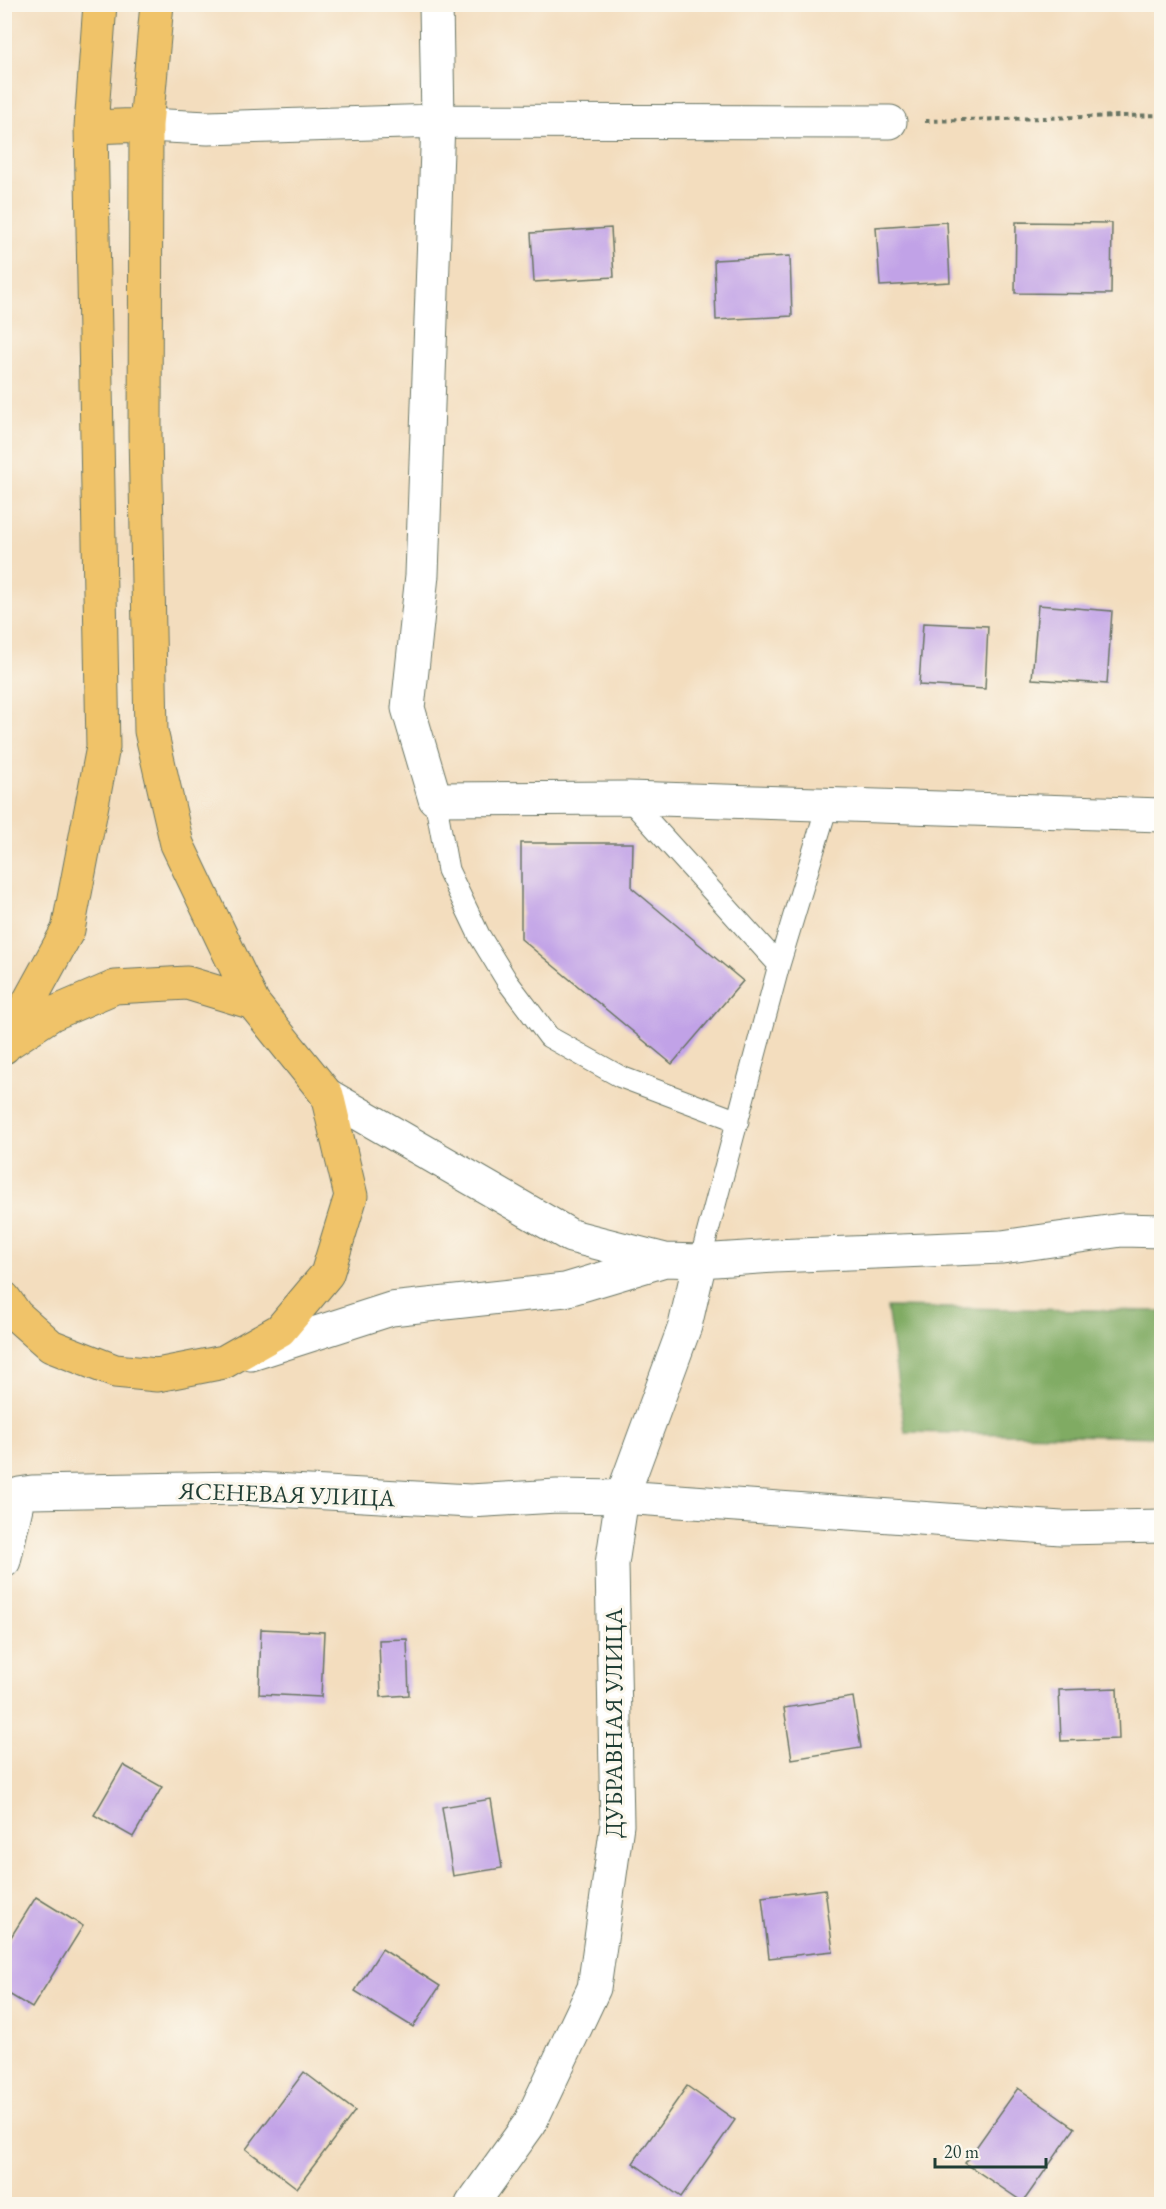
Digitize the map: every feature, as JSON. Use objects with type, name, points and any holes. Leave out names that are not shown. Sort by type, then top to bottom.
[{"type":"main road","points":[[5,1046],[68,930],[103,747],[91,127],[100,4]]},
{"type":"main road","points":[[8,1308],[51,1346],[115,1371],[157,1375],[224,1362],[280,1330],[327,1274],[351,1196],[327,1095],[254,1003],[177,844],[152,731],[144,433],[146,125],[157,4]]},
{"type":"main road","points":[[91,127],[146,125]]},
{"type":"main road","points":[[5,1046],[52,1014],[115,987],[187,983],[254,1003]]},
{"type":"street","points":[[436,4],[438,121],[422,575],[408,708],[435,799],[628,798],[1161,815]]},
{"type":"street","points":[[146,125],[208,128],[438,121],[890,122]]},
{"type":"street","points":[[327,1095],[571,1236],[665,1260],[700,1261],[1002,1247],[1122,1230],[1161,1231]]},
{"type":"street","points":[[224,1362],[391,1309],[565,1290],[665,1260]]},
{"type":"street","name":"ДУБРАВНАЯ УЛИЦА","points":[[472,2205],[530,2123],[594,1988],[617,1825],[612,1564],[622,1497],[685,1326],[700,1261]]},
{"type":"street","name":"ЯСЕНЕВАЯ УЛИЦА","points":[[4,1561],[19,1494],[32,1492],[239,1488],[470,1501],[557,1496],[622,1497]]},
{"type":"street","points":[[622,1497],[1061,1528],[1161,1526]]},
{"type":"lane","points":[[628,798],[779,965]]},
{"type":"lane","points":[[435,799],[448,870],[475,926],[507,981],[549,1037],[621,1077],[738,1121]]},
{"type":"lane","points":[[700,1261],[779,965],[828,803]]},
{"type":"path","points":[[890,122],[1161,115]]},
{"type":"green space","points":[[887,1307],[1161,1311],[1161,1437],[905,1432]]},
{"type":"building","points":[[947,222],[950,282],[880,286],[876,227]]},
{"type":"building","points":[[1016,222],[1112,223],[1111,294],[1015,293]]},
{"type":"building","points":[[611,228],[614,277],[534,282],[531,233]]},
{"type":"building","points":[[790,256],[792,316],[716,320],[714,260]]},
{"type":"building","points":[[1038,605],[1112,611],[1107,684],[1032,679]]},
{"type":"building","points":[[923,623],[988,626],[985,689],[919,685]]},
{"type":"building","points":[[521,843],[633,843],[632,888],[743,981],[672,1064],[521,939]]},
{"type":"building","points":[[261,1629],[324,1632],[321,1697],[259,1694]]},
{"type":"building","points":[[407,1639],[409,1695],[381,1697],[379,1640]]},
{"type":"building","points":[[1117,1688],[1119,1739],[1061,1741],[1059,1690]]},
{"type":"building","points":[[853,1697],[861,1748],[792,1759],[784,1708]]},
{"type":"building","points":[[123,1765],[162,1787],[133,1837],[94,1815]]},
{"type":"building","points":[[491,1799],[502,1868],[453,1876],[442,1807]]},
{"type":"building","points":[[825,1889],[833,1951],[769,1958],[762,1897]]},
{"type":"building","points":[[36,1897],[83,1926],[32,2008],[4,1991],[4,1948]]},
{"type":"building","points":[[382,1949],[440,1986],[413,2027],[355,1991]]},
{"type":"building","points":[[304,2072],[355,2111],[297,2188],[246,2149]]},
{"type":"building","points":[[687,2086],[735,2120],[681,2197],[633,2163]]},
{"type":"building","points":[[1018,2088],[1075,2128],[1023,2202],[965,2163]]}]
